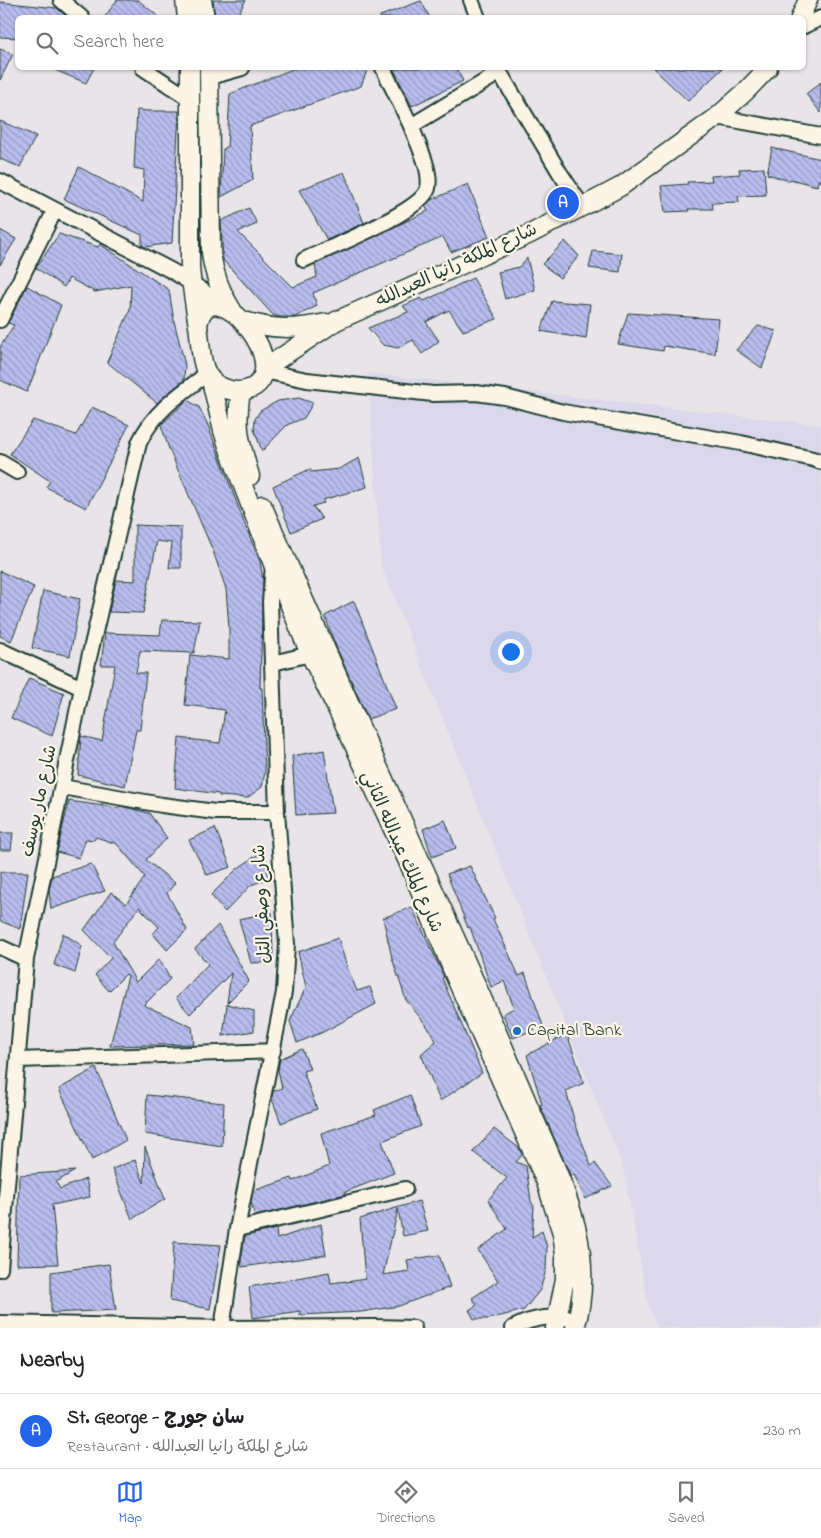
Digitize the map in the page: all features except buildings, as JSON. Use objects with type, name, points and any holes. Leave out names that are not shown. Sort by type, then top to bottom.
[{"type":"main road","points":[[184,0],[186,15]]},
{"type":"main road","points":[[202,0],[204,15]]},
{"type":"main road","points":[[801,15],[808,0]]},
{"type":"main road","points":[[190,70],[191,283],[203,365],[209,377],[220,387],[230,391],[241,391],[257,385],[262,378],[264,369],[262,353],[257,341],[232,312],[223,297],[213,268],[211,253],[210,72]]},
{"type":"main road","name":"شارع الملكة رانيا العبدالله","points":[[264,369],[336,321],[530,234],[620,187],[717,117],[766,70]]},
{"type":"main road","points":[[198,325],[200,316],[206,309],[214,306],[232,312]]},
{"type":"main road","name":"شارع الملكة رانيا العبدالله","points":[[232,312],[256,324],[287,329],[336,321]]},
{"type":"main road","name":"شارع الملك عبدالله الثاني","points":[[209,377],[230,452],[310,654],[411,868],[455,976],[546,1182],[562,1232],[565,1254],[565,1279],[557,1322]]},
{"type":"main road","name":"شارع الملك عبدالله الثاني","points":[[241,391],[238,409],[238,429],[252,480],[340,684],[484,999],[546,1145],[568,1203],[582,1255],[582,1283],[576,1324]]},
{"type":"street","points":[[62,0],[79,15]]},
{"type":"street","points":[[471,0],[477,15]]},
{"type":"street","points":[[806,25],[821,18]]},
{"type":"street","points":[[146,70],[190,99]]},
{"type":"street","points":[[210,72],[226,70]]},
{"type":"street","points":[[304,260],[390,220],[409,209],[422,198],[428,188],[429,174],[411,126],[384,70]]},
{"type":"street","points":[[411,126],[498,70],[582,206]]},
{"type":"street","points":[[717,117],[821,136]]},
{"type":"street","points":[[0,181],[152,260],[191,283],[232,312]]},
{"type":"street","points":[[0,320],[55,210]]},
{"type":"street","points":[[264,369],[307,380],[424,393],[449,395],[476,394],[505,397],[563,412],[741,443],[818,459]]},
{"type":"street","name":"شارع مار يوسف","points":[[0,1269],[10,1131],[26,959],[82,688],[139,443],[151,422],[164,407],[209,377]]},
{"type":"street","points":[[0,462],[17,472]]},
{"type":"street","name":"شارع وصفي التل","points":[[222,1328],[237,1229],[284,992],[287,944],[277,812],[270,602],[273,564]]},
{"type":"street","points":[[0,650],[82,688]]},
{"type":"street","points":[[273,663],[310,654]]},
{"type":"street","points":[[62,787],[162,805],[215,812],[277,812]]},
{"type":"street","points":[[0,947],[26,959]]},
{"type":"street","points":[[18,1060],[273,1051]]},
{"type":"street","points":[[237,1229],[405,1189]]},
{"type":"street","points":[[513,1328],[536,1318],[576,1324]]},
{"type":"street","points":[[0,1323],[222,1328],[414,1328]]},
{"type":"shaded area","points":[[368,373],[821,425],[821,1328],[658,1328],[649,1309],[623,1167],[381,565]]},
{"type":"place","name":"St. George - سان جورج","points":[[563,203]]},
{"type":"place","name":"Capital Bank","points":[[517,1031]]}]
